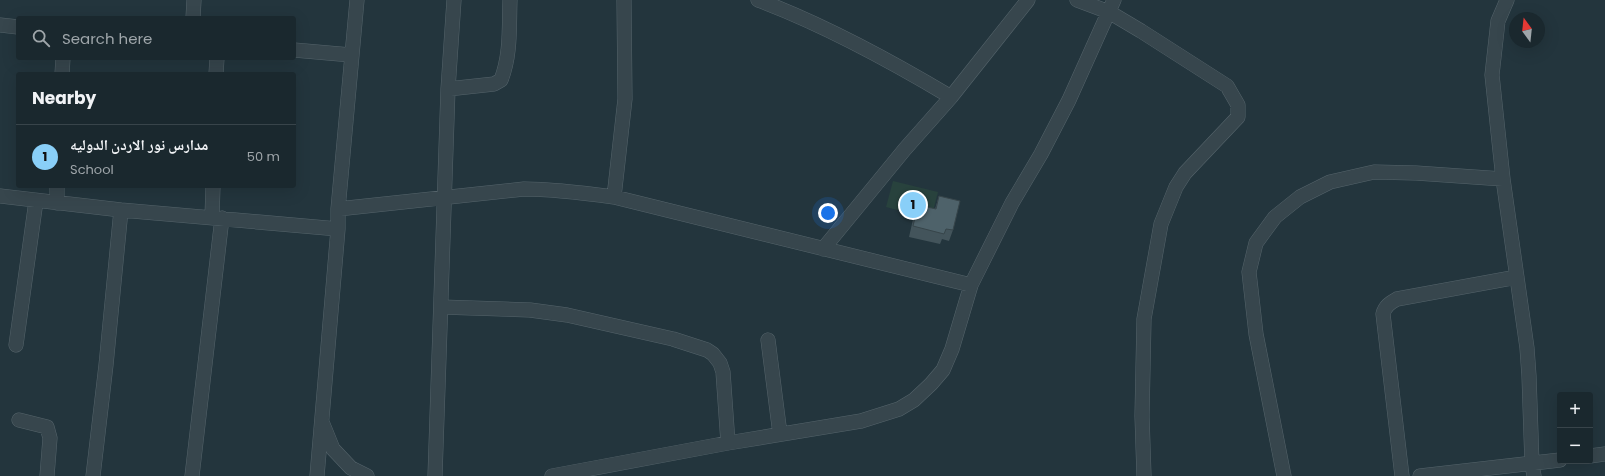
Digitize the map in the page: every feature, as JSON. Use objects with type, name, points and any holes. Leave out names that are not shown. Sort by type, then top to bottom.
[{"type":"street","points":[[193,16],[194,0]]},
{"type":"street","points":[[317,476],[338,229],[338,209],[357,0]]},
{"type":"street","points":[[435,476],[448,89],[454,0]]},
{"type":"street","points":[[448,89],[494,84],[501,80],[505,71],[509,48],[510,0]]},
{"type":"street","points":[[614,197],[625,99],[624,0]]},
{"type":"street","points":[[758,0],[809,22],[882,57],[951,97]]},
{"type":"street","points":[[824,249],[905,149],[951,97],[1028,0]]},
{"type":"street","points":[[1077,0],[1112,6],[1141,31],[1227,86],[1236,100],[1238,111],[1238,117],[1185,173],[1176,187],[1160,224],[1144,319],[1142,416],[1144,476]]},
{"type":"street","points":[[1507,0],[1498,21],[1492,75],[1503,179],[1518,277],[1529,376],[1533,470]]},
{"type":"street","points":[[552,476],[728,443],[861,421],[898,409],[914,400],[943,370],[952,349],[971,285],[1012,203],[1041,154],[1069,100],[1112,6]]},
{"type":"street","points":[[0,25],[16,27]]},
{"type":"street","points":[[296,50],[351,55]]},
{"type":"street","points":[[62,72],[63,60]]},
{"type":"street","points":[[216,72],[217,60]]},
{"type":"street","points":[[1284,476],[1256,334],[1249,272],[1256,243],[1275,217],[1300,197],[1330,182],[1374,172],[1416,173],[1503,179]]},
{"type":"street","points":[[57,204],[58,188]]},
{"type":"street","points":[[192,476],[217,218],[213,188]]},
{"type":"street","points":[[338,209],[536,189],[556,190],[614,197],[971,285]]},
{"type":"street","points":[[0,196],[57,204],[338,229]]},
{"type":"street","points":[[16,345],[36,201]]},
{"type":"street","points":[[93,476],[106,365],[121,210]]},
{"type":"street","points":[[1402,476],[1383,314],[1384,308],[1397,299],[1518,277]]},
{"type":"street","points":[[441,307],[538,311],[666,337],[701,347],[713,354],[720,363],[723,372],[728,443]]},
{"type":"street","points":[[768,340],[780,434]]},
{"type":"street","points":[[20,420],[47,427],[50,438],[47,476]]},
{"type":"street","points":[[321,420],[333,449],[351,468],[367,476]]},
{"type":"street","points":[[1593,456],[1605,454]]},
{"type":"street","points":[[1420,476],[1533,470],[1557,461]]},
{"type":"green space","points":[[893,181],[938,192],[931,219],[886,207]]},
{"type":"building","points":[[939,196],[960,201],[953,230],[946,229],[944,234],[913,226],[918,205],[936,209]]},
{"type":"place","name":"مدارس نور الاردن الدوليه","points":[[913,205]]}]
